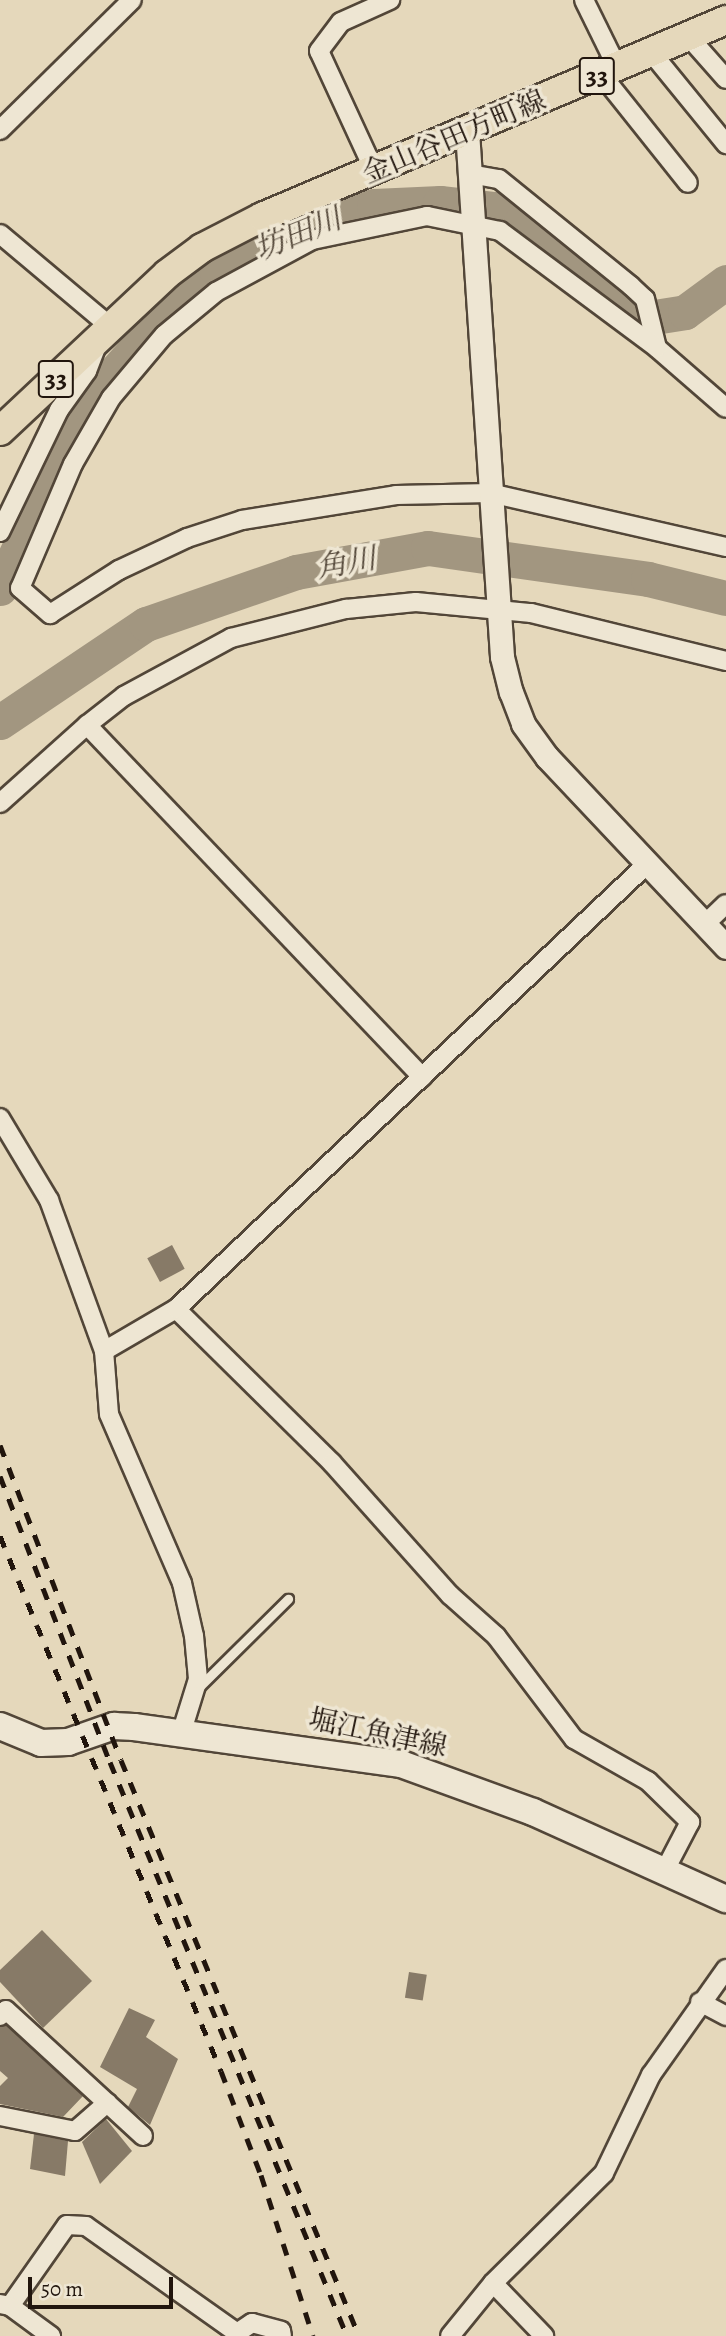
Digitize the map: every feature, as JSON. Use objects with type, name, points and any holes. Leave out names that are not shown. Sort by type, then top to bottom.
[{"type":"main road","name":"金山谷田方町線","points":[[0,431],[105,333],[202,248],[262,217],[726,20]]},
{"type":"main road","name":"堀江魚津線","points":[[0,1726],[41,1743],[68,1742],[114,1726],[401,1764],[533,1812],[726,1899]]},
{"type":"street","points":[[0,130],[132,0]]},
{"type":"street","points":[[374,170],[319,51],[341,22],[390,0]]},
{"type":"street","points":[[584,0],[609,71],[688,183]]},
{"type":"street","points":[[688,36],[726,79]]},
{"type":"street","points":[[651,52],[726,144]]},
{"type":"street","points":[[467,131],[502,657],[523,724],[547,757],[726,947]]},
{"type":"street","points":[[471,180],[499,179],[631,286],[645,299],[657,348]]},
{"type":"street","points":[[726,408],[657,348],[531,250],[500,231],[472,220],[427,216],[312,240],[216,292],[164,335],[111,398],[73,464],[20,588],[50,614],[118,570],[187,538],[242,520],[397,495],[490,496],[726,547]]},
{"type":"street","points":[[0,234],[105,333],[87,371],[59,410],[0,533]]},
{"type":"street","points":[[0,803],[87,724],[183,660],[231,638],[298,618],[416,602],[498,605],[726,661]]},
{"type":"street","points":[[87,724],[422,1077]]},
{"type":"street","points":[[104,1350],[176,1309],[647,864]]},
{"type":"street","points":[[704,925],[726,904]]},
{"type":"street","points":[[0,1118],[49,1200],[104,1350],[108,1414],[182,1583],[194,1636],[198,1679],[181,1734]]},
{"type":"street","points":[[176,1309],[332,1463],[450,1595],[495,1636],[573,1739],[648,1781],[690,1822],[665,1870]]},
{"type":"street","points":[[450,2336],[493,2283],[604,2173],[651,2074],[726,1969]]},
{"type":"street","points":[[700,2002],[726,2016]]},
{"type":"street","points":[[2,2010],[143,2136]]},
{"type":"street","points":[[0,2116],[75,2131],[107,2103]]},
{"type":"street","points":[[51,2336],[5,2305],[67,2225],[86,2226],[237,2335],[252,2323],[281,2330],[282,2336]]},
{"type":"street","points":[[493,2283],[544,2336]]},
{"type":"lane","points":[[194,1692],[288,1600]]},
{"type":"building","points":[[172,1245],[185,1269],[160,1282],[147,1258]]},
{"type":"building","points":[[42,1930],[92,1981],[43,2028],[0,1982],[0,1970]]},
{"type":"building","points":[[409,1972],[427,1975],[423,2000],[405,1998]]},
{"type":"building","points":[[129,2008],[155,2020],[146,2037],[178,2059],[150,2125],[128,2107],[137,2089],[100,2067]]},
{"type":"building","points":[[6,2025],[83,2096],[63,2117],[0,2104],[0,2086],[8,2078],[0,2071],[0,2027]]},
{"type":"building","points":[[106,2119],[132,2151],[100,2184],[82,2142]]},
{"type":"building","points":[[34,2134],[68,2141],[65,2176],[30,2169]]},
{"type":"waterway","name":"坊田川","points":[[0,588],[87,403],[156,326],[216,269],[312,223],[374,206],[440,203],[493,209],[520,223],[625,306],[648,318],[685,312],[726,282]]},
{"type":"waterway","name":"角川","points":[[0,722],[146,624],[296,572],[428,548],[648,579],[726,598]]},
{"type":"railway","points":[[0,1445],[121,1760],[359,2336]]},
{"type":"railway","points":[[0,1476],[110,1762],[347,2336]]},
{"type":"railway","points":[[0,1536],[221,2071],[261,2175],[313,2336]]}]
